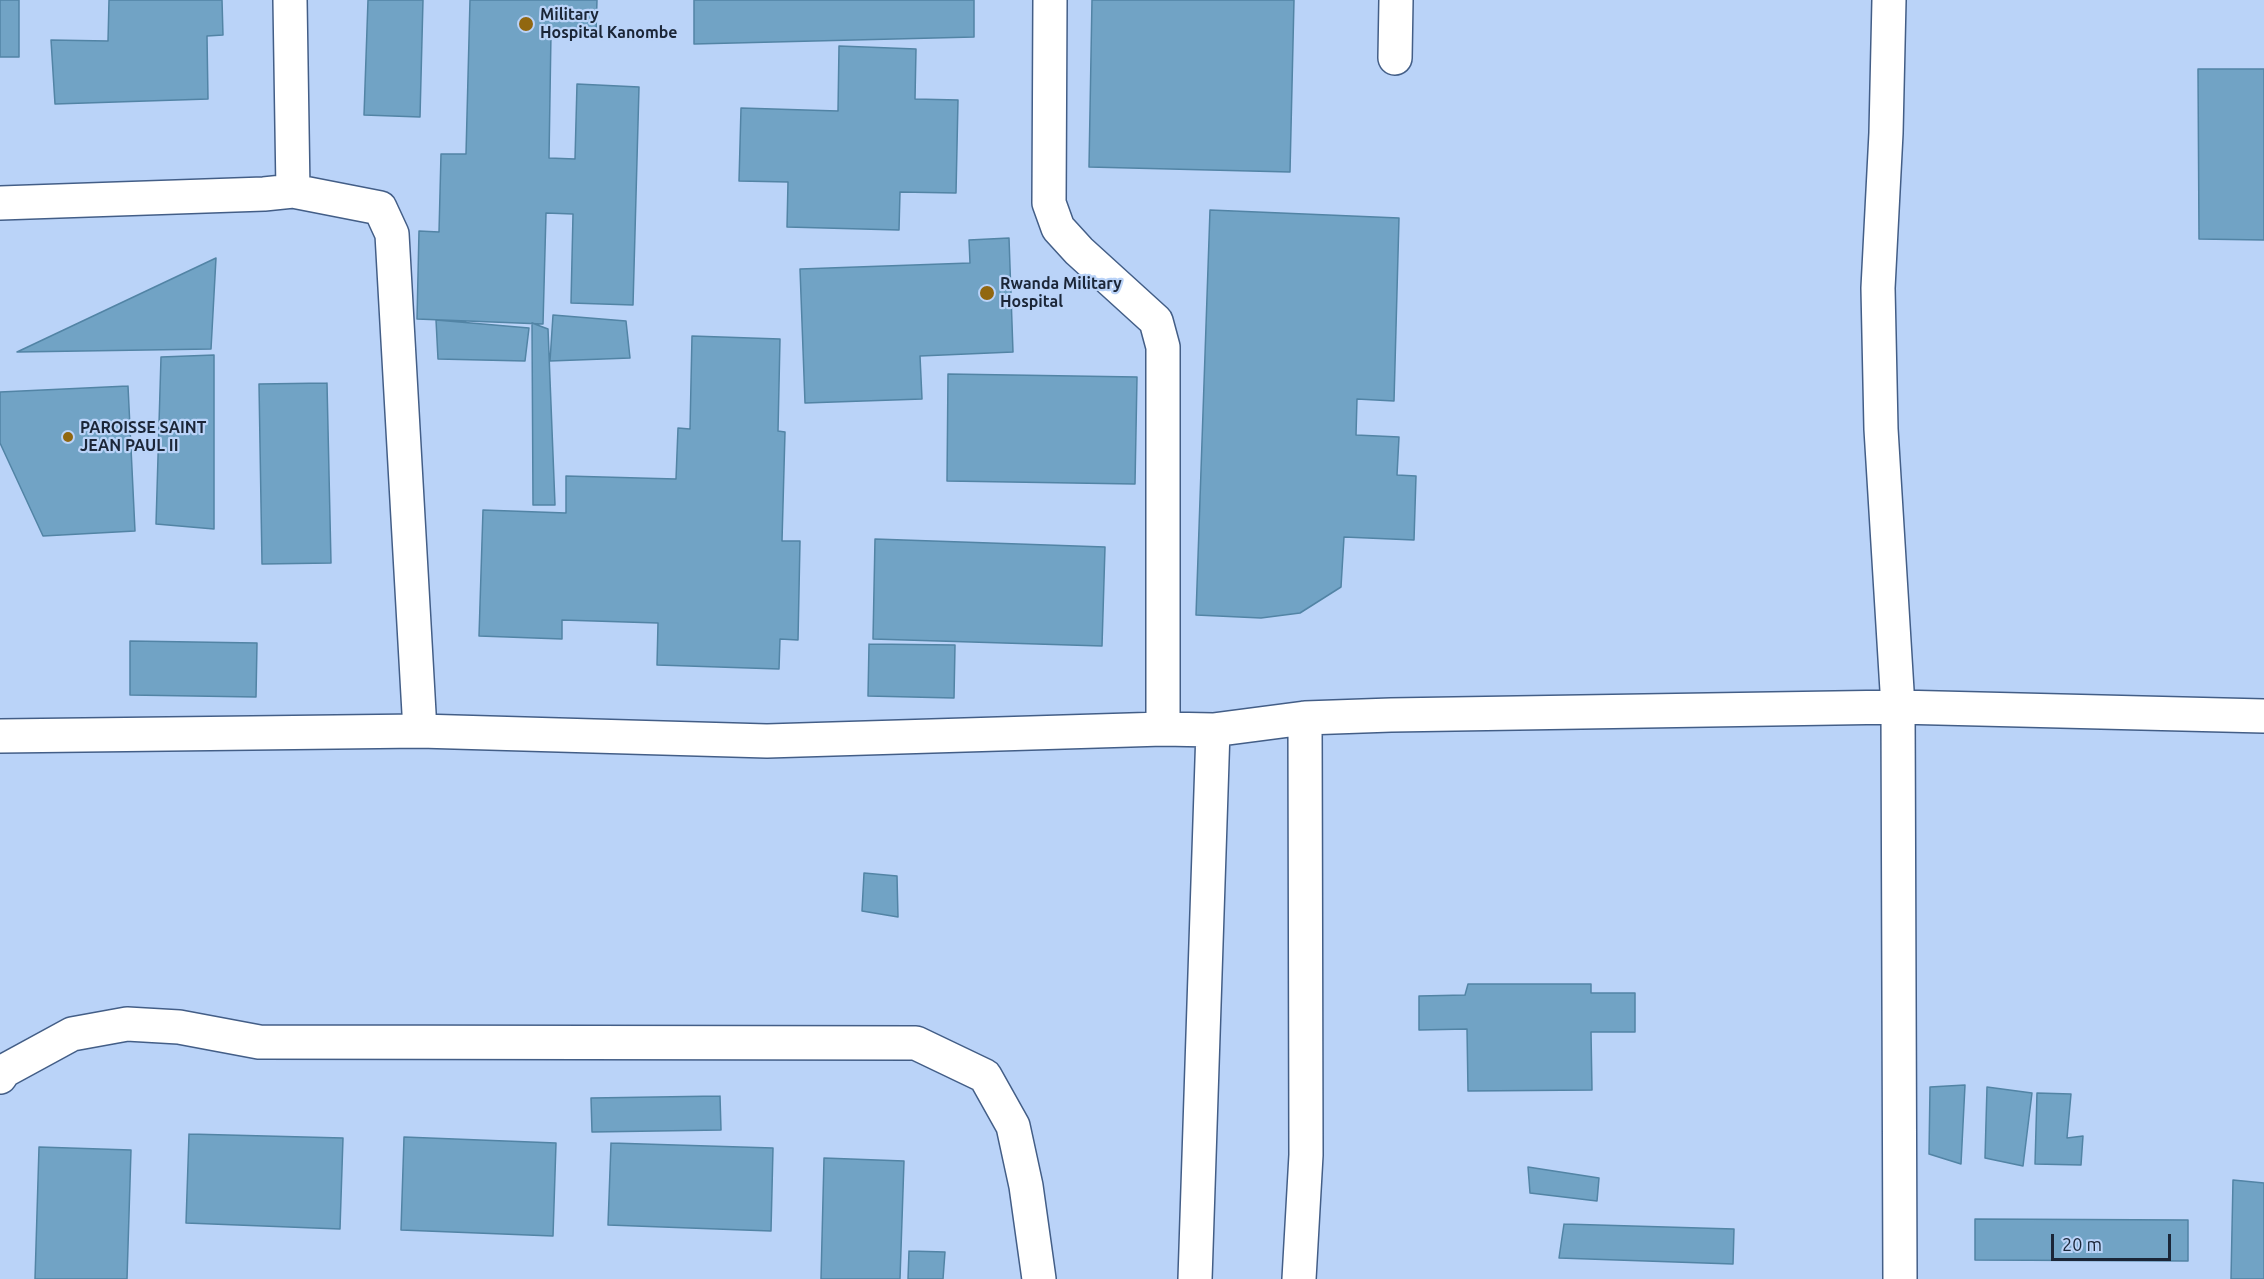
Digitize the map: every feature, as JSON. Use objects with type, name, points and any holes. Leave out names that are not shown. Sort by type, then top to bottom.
[{"type":"street","points":[[290,0],[293,191]]},
{"type":"street","points":[[1050,0],[1050,203],[1058,228],[1079,251],[1156,321],[1163,347],[1163,729]]},
{"type":"street","points":[[1395,58],[1396,0]]},
{"type":"street","points":[[1889,0],[1886,133],[1878,288],[1881,429],[1898,707],[1900,1279]]},
{"type":"street","points":[[0,203],[264,194],[273,191],[293,191],[380,208],[392,234],[420,731]]},
{"type":"street","points":[[0,736],[420,731],[767,741],[1163,729],[1213,730],[1305,718],[1898,707],[2264,716]]},
{"type":"street","points":[[1299,1279],[1306,1155],[1305,718]]},
{"type":"street","points":[[1195,1279],[1213,730]]},
{"type":"street","points":[[0,1077],[4,1071],[72,1034],[127,1024],[179,1027],[259,1042],[916,1043],[985,1076],[1013,1126],[1026,1186],[1040,1279]]},
{"type":"building","points":[[0,0],[19,0],[19,57],[0,57]]},
{"type":"building","points":[[109,0],[222,0],[223,35],[207,36],[208,99],[55,104],[51,40],[108,41]]},
{"type":"building","points":[[368,0],[423,0],[420,117],[364,115]]},
{"type":"building","points":[[470,0],[597,0],[596,35],[551,33],[549,158],[575,159],[577,84],[639,87],[633,305],[571,303],[573,214],[546,213],[543,324],[417,319],[419,231],[439,232],[441,154],[466,154]]},
{"type":"building","points":[[694,0],[974,0],[974,37],[694,44]]},
{"type":"building","points":[[1092,0],[1294,0],[1290,172],[1089,167]]},
{"type":"building","points":[[839,46],[916,49],[915,99],[958,100],[956,193],[900,192],[899,230],[787,227],[788,182],[739,181],[741,108],[838,111]]},
{"type":"building","points":[[2198,69],[2264,69],[2264,240],[2199,239]]},
{"type":"building","points":[[1210,210],[1399,218],[1394,401],[1357,399],[1356,435],[1399,437],[1397,475],[1416,476],[1414,540],[1344,537],[1341,587],[1300,613],[1261,618],[1196,615]]},
{"type":"building","points":[[1009,238],[1013,352],[920,356],[922,399],[805,403],[800,269],[970,263],[969,240]]},
{"type":"building","points":[[216,258],[211,349],[17,352]]},
{"type":"building","points":[[553,315],[626,321],[630,358],[550,361]]},
{"type":"building","points":[[436,320],[529,328],[525,361],[438,359]]},
{"type":"building","points":[[532,323],[548,329],[555,505],[533,505]]},
{"type":"building","points":[[692,336],[780,339],[778,431],[785,432],[782,541],[800,541],[798,640],[780,639],[779,669],[657,665],[658,623],[562,620],[562,639],[479,636],[483,510],[566,513],[566,476],[676,479],[678,428],[690,429]]},
{"type":"building","points":[[214,355],[214,529],[156,524],[161,357]]},
{"type":"building","points":[[948,374],[1137,377],[1135,484],[947,481]]},
{"type":"building","points":[[327,383],[331,563],[262,564],[259,384]]},
{"type":"building","points":[[128,386],[135,531],[43,536],[0,443],[0,392]]},
{"type":"building","points":[[875,539],[1105,547],[1102,646],[873,639]]},
{"type":"building","points":[[130,641],[257,643],[256,697],[130,695]]},
{"type":"building","points":[[869,644],[955,645],[954,698],[868,696]]},
{"type":"building","points":[[864,873],[897,876],[898,917],[862,911]]},
{"type":"building","points":[[1468,984],[1591,984],[1591,993],[1635,993],[1635,1032],[1591,1032],[1592,1090],[1468,1091],[1467,1029],[1419,1030],[1419,996],[1465,995]]},
{"type":"building","points":[[1965,1085],[1961,1164],[1929,1154],[1930,1087]]},
{"type":"building","points":[[1987,1087],[2032,1093],[2023,1166],[1985,1158]]},
{"type":"building","points":[[2037,1093],[2071,1094],[2067,1138],[2083,1136],[2081,1165],[2035,1164]]},
{"type":"building","points":[[720,1096],[721,1130],[592,1132],[591,1098]]},
{"type":"building","points":[[189,1134],[343,1138],[340,1229],[186,1223]]},
{"type":"building","points":[[404,1137],[556,1143],[553,1236],[401,1230]]},
{"type":"building","points":[[611,1143],[773,1148],[771,1231],[608,1225]]},
{"type":"building","points":[[39,1147],[131,1150],[127,1279],[35,1279]]},
{"type":"building","points":[[824,1158],[904,1161],[900,1279],[821,1279]]},
{"type":"building","points":[[1528,1167],[1599,1178],[1597,1201],[1530,1193]]},
{"type":"building","points":[[2233,1180],[2264,1183],[2264,1279],[2231,1279]]},
{"type":"building","points":[[1975,1219],[2188,1220],[2188,1261],[1975,1260]]},
{"type":"building","points":[[1564,1224],[1734,1229],[1733,1264],[1559,1258]]},
{"type":"building","points":[[909,1251],[945,1252],[943,1279],[908,1279]]},
{"type":"place","name":"Military Hospital Kanombe","points":[[526,24]]},
{"type":"place","name":"Rwanda Military Hospital","points":[[987,293]]},
{"type":"place","name":"PAROISSE SAINT JEAN PAUL II","points":[[68,437]]}]
